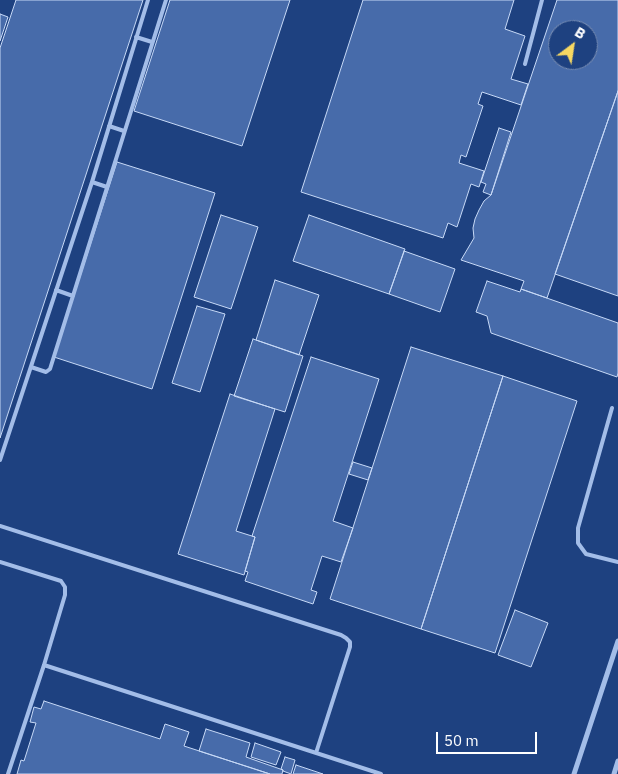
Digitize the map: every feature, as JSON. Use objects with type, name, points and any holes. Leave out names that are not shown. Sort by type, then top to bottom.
[{"type":"street","points":[[574,774],[618,641]]},
{"type":"street","points":[[614,774],[618,761]]},
{"type":"lane","points":[[0,460],[92,182],[148,0]]},
{"type":"lane","points":[[31,367],[46,372],[50,369],[166,0]]},
{"type":"lane","points":[[525,64],[542,0]]},
{"type":"lane","points":[[136,37],[152,42]]},
{"type":"lane","points":[[110,126],[124,131]]},
{"type":"lane","points":[[92,182],[107,187]]},
{"type":"lane","points":[[56,290],[72,296]]},
{"type":"lane","points":[[612,408],[578,528],[578,543],[586,554],[618,562]]},
{"type":"lane","points":[[0,526],[346,638],[350,642],[350,647],[316,753]]},
{"type":"lane","points":[[0,562],[61,581],[65,587],[65,595],[44,665],[8,774]]},
{"type":"lane","points":[[44,665],[381,774]]},
{"type":"building","points":[[16,0],[143,0],[0,438],[0,48]]},
{"type":"building","points":[[170,0],[290,0],[242,146],[134,111]]},
{"type":"building","points":[[363,0],[514,0],[505,29],[525,36],[511,79],[528,84],[521,105],[482,92],[478,104],[483,106],[466,157],[461,155],[459,163],[484,171],[479,187],[471,184],[457,227],[448,223],[443,238],[301,192]]},
{"type":"building","points":[[557,0],[618,0],[618,91],[547,298],[521,289],[524,281],[461,260],[474,238],[473,228],[475,219],[484,201],[491,195],[548,27],[548,70],[598,70],[598,20],[550,20]]},
{"type":"building","points":[[0,14],[8,17],[0,41]]},
{"type":"building","points":[[618,91],[618,296],[555,274]]},
{"type":"building","points":[[499,128],[511,132],[491,195],[483,192],[486,184],[481,182]]},
{"type":"building","points":[[117,162],[215,193],[152,389],[54,357]]},
{"type":"building","points":[[221,215],[258,227],[231,309],[194,297]]},
{"type":"building","points":[[309,215],[405,249],[389,294],[293,261]]},
{"type":"building","points":[[404,251],[455,269],[440,312],[389,294]]},
{"type":"building","points":[[275,280],[319,295],[299,355],[256,340]]},
{"type":"building","points":[[487,281],[520,292],[521,289],[618,323],[617,377],[491,333],[487,316],[476,312]]},
{"type":"building","points":[[197,306],[225,314],[200,392],[172,383]]},
{"type":"building","points":[[253,339],[303,356],[285,412],[234,396]]},
{"type":"building","points":[[411,347],[503,376],[421,629],[330,599]]},
{"type":"building","points":[[311,357],[379,379],[333,521],[353,528],[341,562],[322,556],[311,590],[317,592],[313,604],[245,581],[248,572],[245,571],[255,537],[252,536]]},
{"type":"building","points":[[503,376],[577,401],[495,653],[421,629]]},
{"type":"building","points":[[230,394],[275,409],[236,531],[255,537],[244,575],[178,554]]},
{"type":"building","points":[[353,462],[372,468],[368,480],[349,474]]},
{"type":"building","points":[[515,610],[548,623],[531,667],[498,655]]},
{"type":"building","points":[[44,701],[160,739],[165,724],[189,732],[184,746],[270,774],[17,774],[21,760],[24,761],[36,723],[30,722],[34,707],[41,709]]},
{"type":"building","points":[[206,729],[250,743],[246,757],[283,770],[282,774],[270,774],[199,751]]},
{"type":"building","points":[[255,743],[281,752],[276,765],[251,757]]},
{"type":"building","points":[[285,757],[295,760],[291,774],[281,769]]},
{"type":"building","points":[[296,765],[323,774],[293,774]]}]
